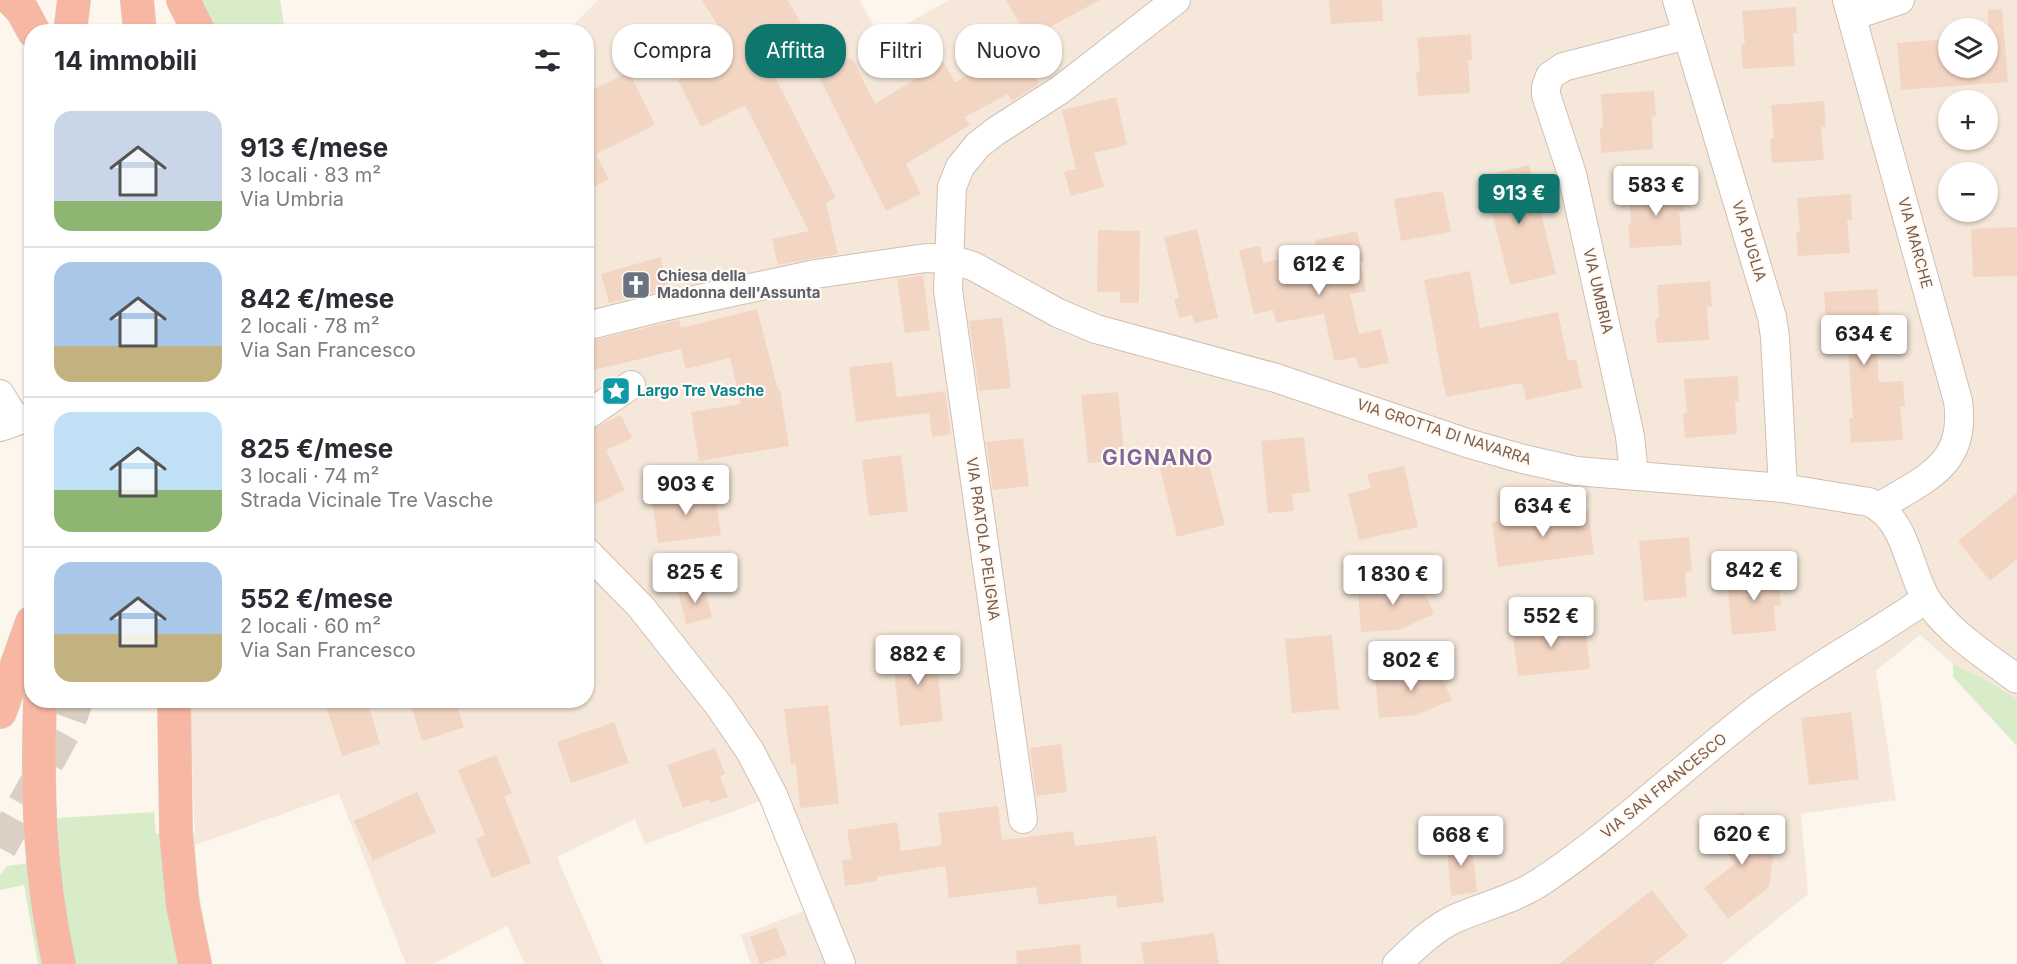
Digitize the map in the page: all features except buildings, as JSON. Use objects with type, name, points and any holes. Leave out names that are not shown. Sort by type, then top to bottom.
[{"type":"highway","points":[[12,0],[22,10],[30,24]]},
{"type":"highway","points":[[71,24],[74,0]]},
{"type":"highway","points":[[137,0],[139,24]]},
{"type":"highway","points":[[183,0],[195,24]]},
{"type":"highway","points":[[0,712],[24,644]]},
{"type":"highway","points":[[39,708],[38,773],[42,865],[59,964]]},
{"type":"highway","points":[[174,708],[176,834],[183,906],[195,964]]},
{"type":"street","name":"VIA PRATOLA PELIGNA","points":[[1023,819],[950,301],[948,281],[952,187],[955,177],[969,154],[996,131],[1060,90],[1176,0]]},
{"type":"street","name":"VIA PUGLIA","points":[[1677,0],[1772,317],[1783,488]]},
{"type":"street","name":"VIA MARCHE","points":[[1879,507],[1931,474],[1944,462],[1952,453],[1956,442],[1960,418],[1958,401],[1850,8],[1900,0]]},
{"type":"street","name":"VIA UMBRIA","points":[[1634,475],[1630,436],[1572,174],[1548,100],[1546,87],[1550,76],[1563,67],[1687,35]]},
{"type":"street","points":[[594,324],[816,274],[926,258],[949,258]]},
{"type":"street","name":"VIA GROTTA DI NAVARRA","points":[[949,258],[973,266],[1058,313],[1105,332],[1266,374],[1467,443],[1523,459],[1576,471],[1783,488],[1862,500],[1879,507]]},
{"type":"street","points":[[594,410],[631,385]]},
{"type":"street","points":[[0,394],[16,421]]},
{"type":"street","points":[[1879,507],[1901,536],[1926,598],[1940,617],[1959,635],[2017,679]]},
{"type":"street","points":[[594,558],[641,607],[720,707],[750,751],[773,795],[841,964]]},
{"type":"street","name":"VIA SAN FRANCESCO","points":[[1398,964],[1419,943],[1441,927],[1467,914],[1506,900],[1545,879],[1611,829],[1764,705],[1835,655],[1926,598]]},
{"type":"shaded area","points":[[598,0],[860,0],[872,24],[858,24],[858,78],[943,78],[943,24],[907,24],[949,0],[2017,0],[2017,699],[1983,678],[1953,664],[1920,635],[1876,671],[1896,800],[1801,814],[1808,894],[1722,964],[751,964],[741,935],[809,909],[761,801],[645,844],[635,819],[557,857],[603,964],[525,964],[507,926],[433,964],[406,964],[339,794],[195,845],[190,708],[594,708],[594,24],[574,24]]},
{"type":"green space","points":[[193,0],[280,0],[284,24],[205,24]]},
{"type":"green space","points":[[1953,664],[1983,678],[2017,699],[2017,746],[1953,677]]},
{"type":"green space","points":[[154,812],[156,834],[194,832],[197,884],[212,964],[38,964],[24,885],[0,890],[0,875],[7,866],[60,859],[57,818]]},
{"type":"tunnel","points":[[0,848],[68,725],[74,708]]},
{"type":"place","name":"Chiesa della Madonna dell'Assunta","points":[[636,285]]},
{"type":"place","name":"Largo Tre Vasche","points":[[616,391]]},
{"type":"district","name":"GIGNANO","points":[[1158,458]]}]
